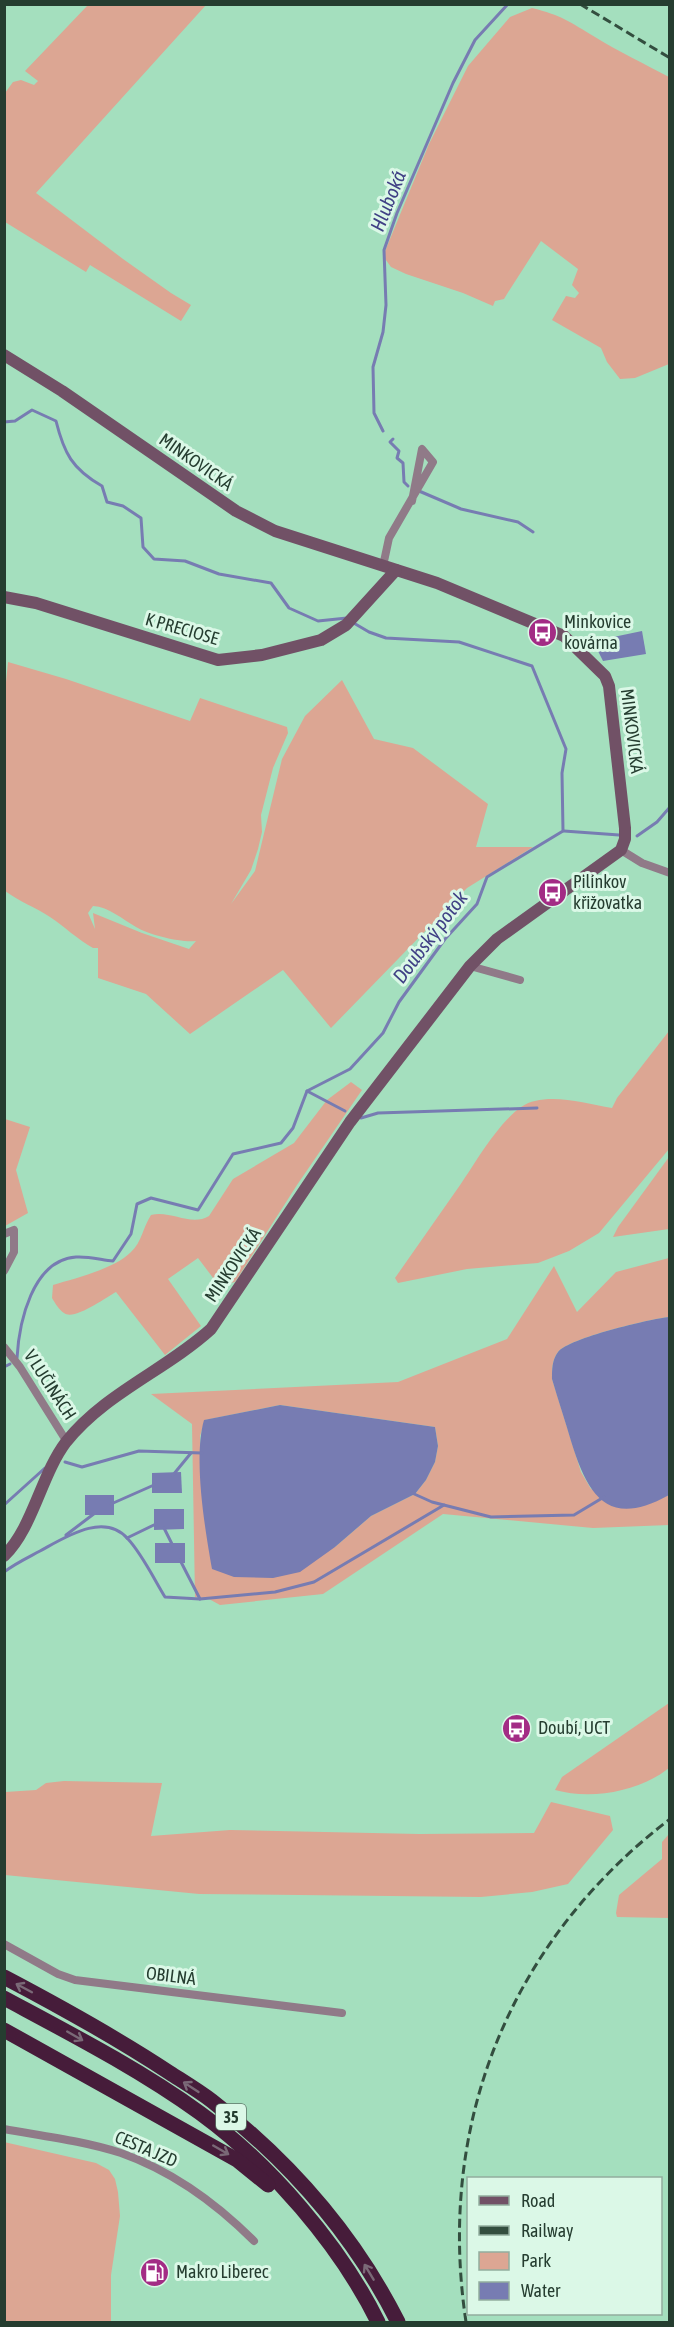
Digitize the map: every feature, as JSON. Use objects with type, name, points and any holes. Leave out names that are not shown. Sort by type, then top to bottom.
[{"type":"highway","name":"35","points":[[4,1977],[141,2053],[211,2100],[274,2153],[338,2226],[363,2261],[398,2322]]},
{"type":"highway","name":"35","points":[[4,1998],[132,2069],[201,2114],[261,2165],[322,2235],[347,2269],[378,2322]]},
{"type":"highway","points":[[4,2030],[237,2160],[322,2235]]},
{"type":"street","name":"MINKOVICKÁ","points":[[4,355],[62,391],[248,519],[293,538],[437,583],[564,636],[605,676],[609,686],[626,828],[621,850],[497,939],[470,966],[350,1122],[211,1329],[195,1344],[109,1400],[67,1442],[52,1467],[15,1543],[4,1556]]},
{"type":"street","points":[[383,566],[389,538],[412,501],[432,462],[422,449],[412,501]]},
{"type":"street","name":"K PRECIOSE","points":[[4,597],[36,603],[218,660],[262,655],[321,640],[346,625],[396,570]]},
{"type":"street","points":[[621,850],[642,863],[669,873]]},
{"type":"street","points":[[470,966],[520,980]]},
{"type":"street","points":[[4,1234],[14,1230],[14,1251],[4,1271]]},
{"type":"street","name":"V LUČINÁCH","points":[[4,1347],[67,1442]]},
{"type":"street","name":"OBILNÁ","points":[[4,1944],[58,1974],[75,1980],[342,2013]]},
{"type":"street","name":"CESTA JZD","points":[[4,2129],[105,2149],[148,2165],[205,2198],[254,2241]]},
{"type":"green space","points":[[88,5],[206,5],[36,193],[123,259],[191,305],[181,321],[90,265],[86,272],[5,222],[5,93],[13,82],[21,80],[34,85],[38,81],[25,71]]},
{"type":"green space","points":[[532,8],[565,20],[669,77],[669,364],[635,378],[620,379],[607,362],[601,348],[552,320],[566,296],[575,298],[579,293],[572,285],[578,269],[541,241],[504,299],[495,301],[493,306],[463,293],[406,274],[391,267],[383,256],[429,144],[468,66],[510,17]]},
{"type":"green space","points":[[8,662],[190,721],[200,698],[287,727],[288,733],[273,768],[261,815],[262,832],[258,849],[251,870],[231,904],[255,871],[282,759],[305,716],[342,680],[374,739],[413,748],[488,804],[476,847],[533,847],[467,888],[331,1028],[283,970],[190,1034],[146,994],[98,978],[98,948],[93,948],[50,917],[5,891],[4,702]],"holes":[[[93,906],[149,933],[174,940],[196,941],[189,949],[93,913],[95,929],[88,913]]]},
{"type":"green space","points":[[669,1031],[669,1149],[599,1233],[569,1251],[538,1263],[467,1269],[398,1283],[395,1278],[492,1138],[513,1114],[524,1105],[544,1099],[573,1101],[612,1108],[617,1098]]},
{"type":"green space","points":[[351,1082],[362,1090],[297,1185],[235,1282],[230,1283],[223,1291],[198,1258],[168,1279],[201,1326],[165,1355],[116,1292],[90,1308],[75,1314],[69,1315],[60,1310],[52,1298],[53,1285],[94,1272],[124,1258],[138,1244],[151,1215],[195,1220],[209,1216],[233,1179],[294,1143],[327,1100]]},
{"type":"green space","points":[[5,1119],[30,1127],[16,1170],[28,1213],[5,1226]]},
{"type":"green space","points":[[669,1157],[669,1229],[613,1237],[618,1227]]},
{"type":"green space","points":[[669,1258],[669,1317],[610,1330],[565,1347],[558,1352],[555,1358],[552,1379],[581,1472],[591,1489],[636,1507],[669,1495],[669,1525],[593,1528],[443,1514],[323,1594],[220,1605],[209,1599],[195,1597],[192,1424],[151,1394],[398,1382],[507,1339],[554,1266],[577,1312],[616,1272]],"holes":[[[280,1405],[435,1427],[438,1446],[435,1462],[426,1480],[415,1494],[371,1516],[335,1547],[202,1490],[200,1436],[205,1420]]]},
{"type":"green space","points":[[669,1703],[669,1768],[644,1783],[614,1792],[584,1794],[555,1790],[562,1777]]},
{"type":"green space","points":[[64,1781],[162,1783],[151,1836],[230,1830],[419,1834],[534,1833],[551,1802],[610,1816],[613,1830],[568,1884],[532,1892],[481,1897],[199,1894],[5,1875],[5,1792],[36,1790],[46,1783]]},
{"type":"green space","points":[[669,1834],[669,1918],[617,1917],[619,1895],[662,1859],[662,1842]]},
{"type":"green space","points":[[4,2142],[96,2163],[109,2170],[115,2179],[120,2216],[111,2275],[111,2322],[5,2322]]},
{"type":"water","points":[[642,631],[646,654],[603,661],[595,645],[599,640]]},
{"type":"water","points":[[669,1317],[669,1495],[648,1505],[630,1509],[616,1507],[604,1501],[593,1491],[578,1461],[552,1379],[553,1361],[558,1352],[577,1341],[628,1325]]},
{"type":"water","points":[[280,1405],[435,1427],[438,1446],[435,1462],[426,1480],[415,1494],[371,1516],[335,1547],[300,1572],[273,1578],[234,1577],[212,1569],[203,1515],[200,1474],[201,1436],[204,1420]]},
{"type":"water","points":[[181,1472],[182,1493],[152,1493],[152,1473]]},
{"type":"water","points":[[85,1495],[114,1495],[114,1515],[85,1515]]},
{"type":"water","points":[[154,1509],[184,1509],[184,1529],[154,1530]]},
{"type":"water","points":[[155,1543],[185,1543],[185,1563],[155,1563]]},
{"type":"waterway","name":"Hluboká","points":[[383,431],[374,413],[373,367],[383,332],[386,305],[384,250],[397,213],[453,83],[475,40],[508,4]]},
{"type":"waterway","name":"Doubský potok","points":[[4,422],[15,421],[32,410],[56,421],[62,442],[71,459],[83,473],[102,486],[107,502],[123,506],[141,518],[143,547],[154,559],[185,561],[219,574],[271,583],[289,608],[318,621],[347,618]]},
{"type":"waterway","name":"Hluboká","points":[[393,439],[390,442],[399,451],[397,458],[403,463],[404,482],[408,486]]},
{"type":"waterway","name":"Hluboká","points":[[419,491],[461,509],[518,522],[533,532]]},
{"type":"waterway","name":"Doubský potok","points":[[17,1358],[25,1311],[39,1281],[48,1269],[61,1261],[76,1257],[113,1261],[131,1234],[137,1204],[151,1198],[198,1210],[233,1154],[281,1143],[293,1128],[307,1091],[350,1069],[383,1033],[399,1002],[445,939],[477,904],[487,877],[563,831],[562,773],[566,749],[532,666],[459,642],[386,638],[369,632],[352,622]]},
{"type":"waterway","points":[[637,836],[657,822],[670,807]]},
{"type":"waterway","points":[[564,831],[619,835]]},
{"type":"waterway","points":[[307,1091],[345,1111]]},
{"type":"waterway","points":[[361,1118],[378,1113],[537,1108]]},
{"type":"waterway","name":"Doubský potok","points":[[4,1367],[10,1364]]},
{"type":"waterway","points":[[65,1462],[82,1467],[139,1451],[202,1453]]},
{"type":"waterway","points":[[173,1475],[191,1453]]},
{"type":"waterway","points":[[4,1505],[45,1468]]},
{"type":"waterway","points":[[111,1504],[154,1485]]},
{"type":"waterway","points":[[412,1493],[432,1502],[491,1517],[574,1515],[604,1497]]},
{"type":"waterway","points":[[4,1572],[72,1534],[96,1527],[107,1527],[118,1531],[133,1545],[165,1597],[200,1599],[275,1592],[314,1582],[444,1505]]},
{"type":"waterway","points":[[66,1535],[95,1513]]},
{"type":"waterway","points":[[127,1538],[156,1524]]},
{"type":"waterway","points":[[164,1528],[173,1546]]},
{"type":"waterway","points":[[180,1560],[200,1599]]},
{"type":"railway","points":[[580,4],[670,58]]},
{"type":"railway","points":[[466,2322],[460,2249],[463,2177],[475,2108],[497,2042],[527,1980],[566,1921],[614,1868],[670,1819]]},
{"type":"place","name":"Minkovice kovárna","points":[[543,632]]},
{"type":"place","name":"Pilínkov křižovatka","points":[[552,892]]},
{"type":"place","name":"Doubí, UCT","points":[[517,1728]]},
{"type":"place","name":"Makro Liberec","points":[[155,2272]]}]
